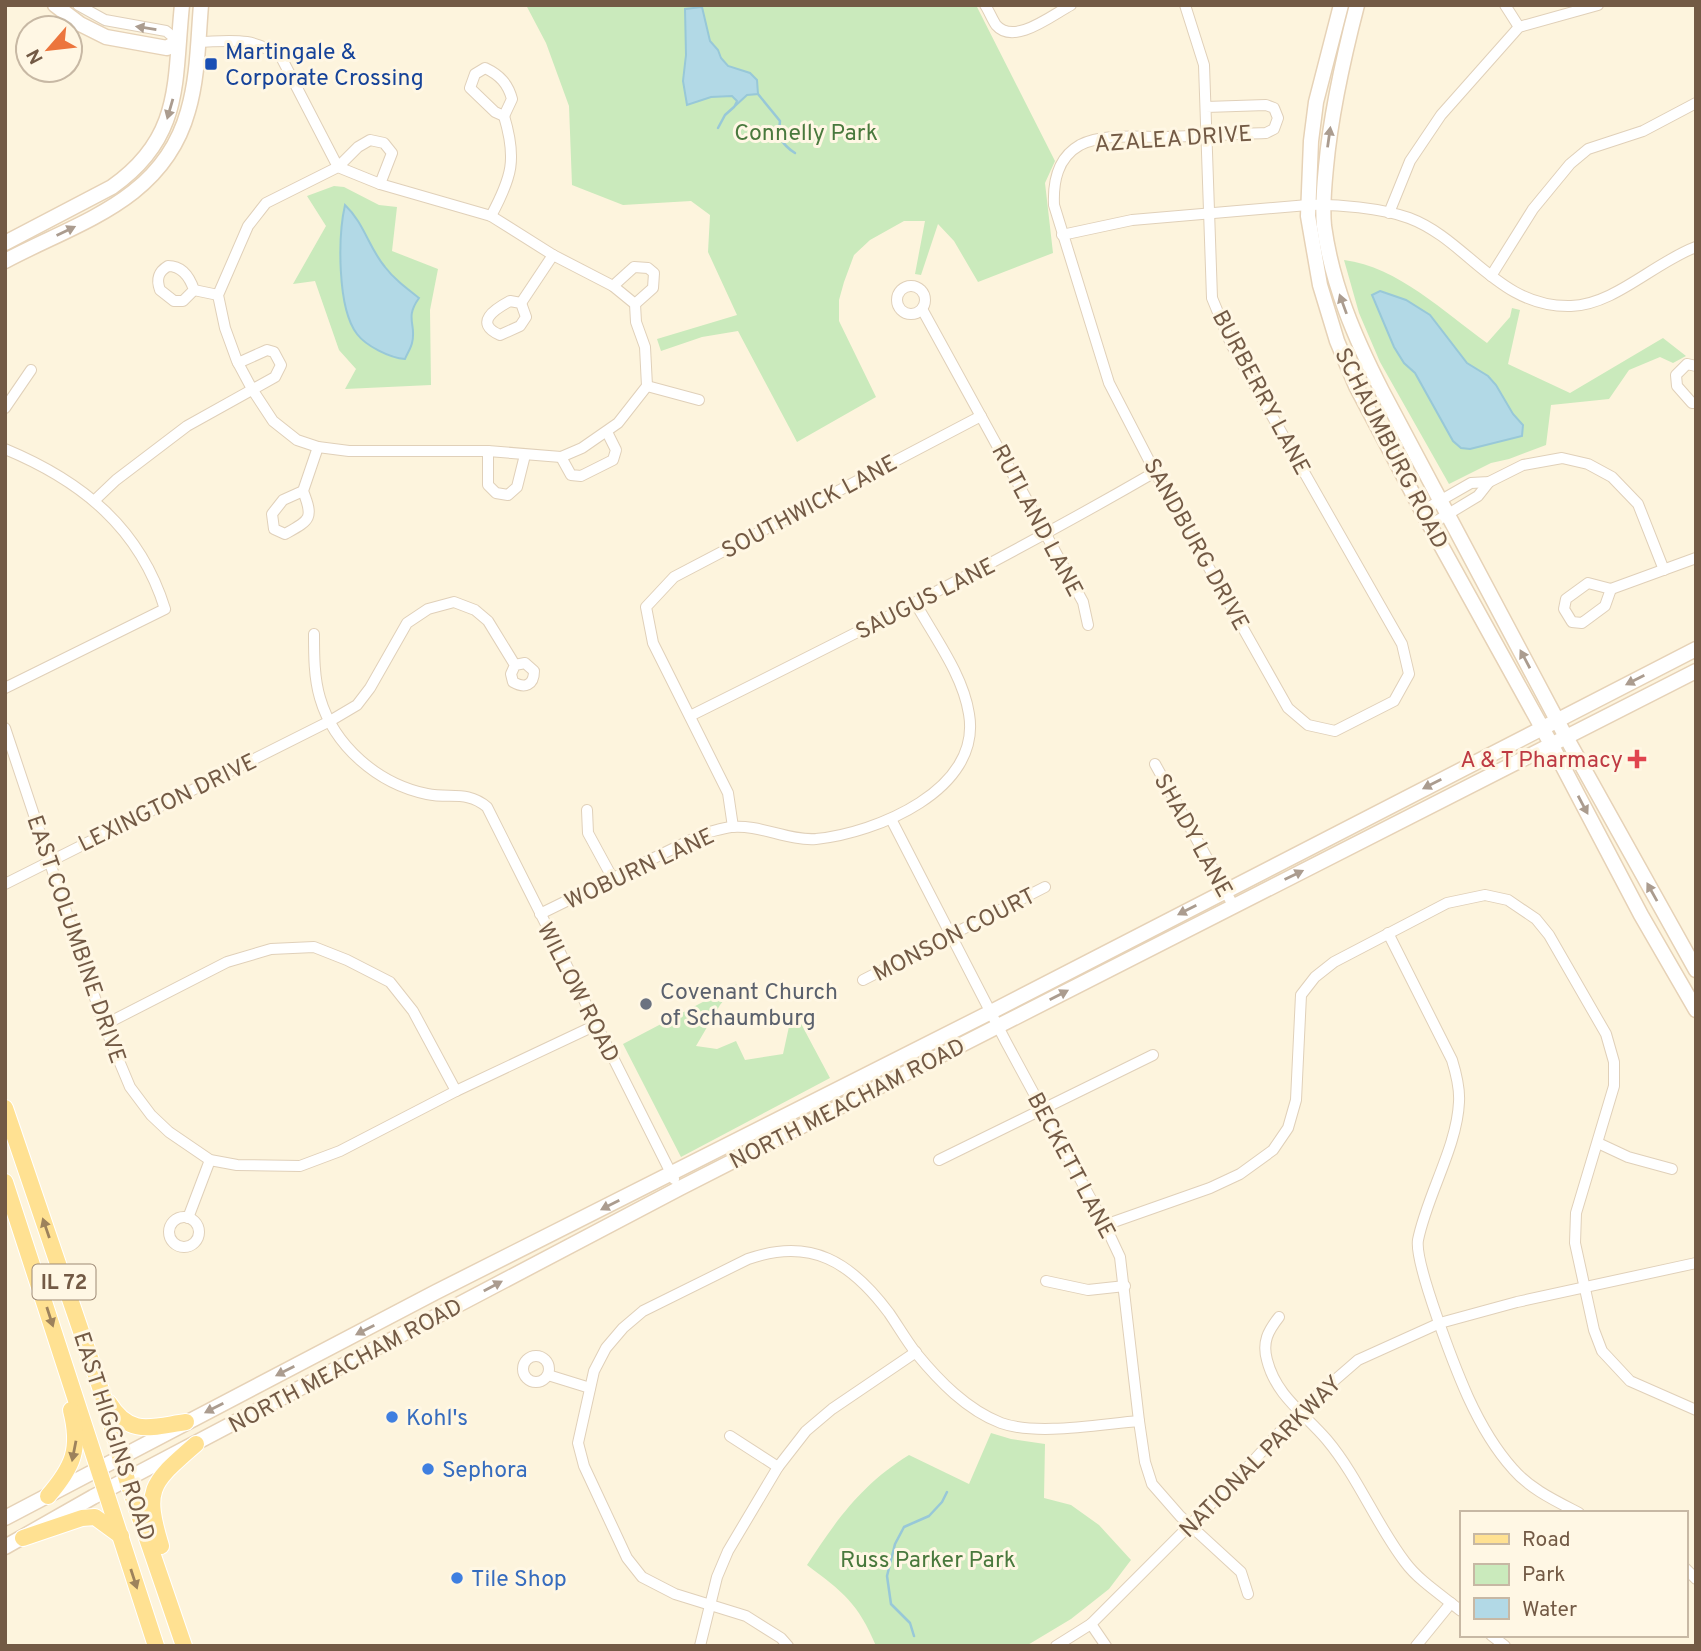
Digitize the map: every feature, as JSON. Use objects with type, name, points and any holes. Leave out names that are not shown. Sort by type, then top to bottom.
[{"type":"main road","points":[[55,5],[106,37],[167,48],[178,41],[198,42]]},
{"type":"main road","points":[[5,243],[112,187],[128,176],[149,155],[171,112],[177,83],[182,5]]},
{"type":"main road","points":[[5,261],[124,201],[152,178],[174,148],[188,112],[194,86],[201,5]]},
{"type":"main road","name":"SCHAUMBURG ROAD","points":[[1341,5],[1316,102],[1311,141],[1315,205],[1351,326],[1382,391],[1566,737],[1690,948],[1696,970]]},
{"type":"main road","name":"SCHAUMBURG ROAD","points":[[1357,5],[1334,103],[1315,205],[1308,216],[1320,285],[1337,341],[1356,386],[1422,511],[1542,727],[1641,915],[1696,1010]]},
{"type":"main road","name":"NORTH MEACHAM ROAD","points":[[5,1518],[401,1311],[991,1012],[1696,649]]},
{"type":"main road","name":"NORTH MEACHAM ROAD","points":[[5,1547],[107,1490],[680,1188],[1696,671]]},
{"type":"main road","name":"EAST HIGGINS ROAD","points":[[5,1108],[182,1639]]},
{"type":"main road","name":"EAST HIGGINS ROAD","points":[[5,1182],[156,1646]]},
{"type":"main road","points":[[48,1496],[64,1478],[76,1447],[75,1424],[64,1359]]},
{"type":"main road","points":[[102,1393],[116,1415],[126,1424],[141,1429],[186,1422]]},
{"type":"main road","points":[[182,1639],[175,1590],[151,1514],[151,1498],[160,1478],[196,1444]]},
{"type":"main road","points":[[23,1538],[82,1518],[95,1517],[121,1536]]},
{"type":"street","points":[[78,5],[105,20],[166,31],[178,41]]},
{"type":"street","points":[[985,5],[997,26],[1007,32],[1019,34],[1071,5]]},
{"type":"street","name":"BURBERRY LANE","points":[[1185,5],[1204,65],[1212,298],[1231,344],[1402,644],[1409,674]]},
{"type":"street","points":[[1505,5],[1519,27]]},
{"type":"street","points":[[1389,213],[1410,161],[1441,115],[1519,27],[1598,5]]},
{"type":"street","points":[[198,42],[248,41],[264,45],[281,57],[338,167],[380,184],[491,216],[553,255],[613,286],[635,304],[636,322],[645,347],[647,386],[618,423],[582,448],[561,457],[488,452],[349,451],[318,447],[297,439],[273,421],[238,363],[225,327],[218,295],[248,226],[266,204],[338,167],[358,147],[370,140],[384,143],[392,153],[380,184]]},
{"type":"street","points":[[491,216],[510,178],[511,149],[504,116],[512,99],[509,88],[492,71],[485,68],[480,70],[472,79],[470,88],[495,112],[504,116]]},
{"type":"street","points":[[1491,276],[1533,209],[1570,164],[1588,149],[1643,131],[1696,103]]},
{"type":"street","name":"AZALEA DRIVE","points":[[1062,235],[1054,205],[1053,186],[1059,167],[1077,146],[1093,140],[1266,133],[1274,129],[1278,118],[1274,108],[1266,105],[1206,107]]},
{"type":"street","points":[[1062,235],[1132,220],[1315,205],[1389,213],[1410,218],[1437,234],[1514,293],[1538,302],[1572,306],[1605,299],[1675,254],[1696,247]]},
{"type":"street","name":"SANDBURG DRIVE","points":[[1062,235],[1109,383],[1288,708],[1308,725],[1335,731],[1394,701],[1409,674]]},
{"type":"street","points":[[521,303],[553,255]]},
{"type":"street","points":[[613,286],[634,267],[648,268],[654,273],[653,288],[635,304]]},
{"type":"street","points":[[194,290],[218,295]]},
{"type":"street","name":"RUTLAND LANE","points":[[922,309],[1083,602],[1088,625]]},
{"type":"street","points":[[95,500],[116,480],[187,425],[275,377],[281,365],[274,352],[267,350],[238,363]]},
{"type":"street","points":[[1696,366],[1687,364],[1676,375],[1677,386],[1692,403],[1696,403]]},
{"type":"street","points":[[5,408],[31,370]]},
{"type":"street","points":[[647,386],[699,400]]},
{"type":"street","name":"SOUTHWICK LANE","points":[[690,716],[653,643],[646,607],[674,577],[981,416]]},
{"type":"street","points":[[561,457],[571,475],[581,477],[613,460],[615,450],[607,432]]},
{"type":"street","points":[[303,491],[283,500],[272,514],[274,529],[279,533],[285,534],[307,522],[310,509],[303,491],[318,447]]},
{"type":"street","points":[[5,449],[41,465],[95,500],[114,520],[145,564],[159,590],[165,610],[5,688]]},
{"type":"street","points":[[488,452],[488,485],[496,493],[509,495],[517,486],[525,455]]},
{"type":"street","points":[[1422,511],[1478,496],[1489,482],[1522,465],[1562,458],[1588,464],[1612,477],[1638,504],[1664,570]]},
{"type":"street","name":"SAUGUS LANE","points":[[690,716],[916,604],[1156,472]]},
{"type":"street","points":[[1430,525],[1445,507]]},
{"type":"street","points":[[1611,589],[1605,606],[1582,623],[1572,622],[1564,610],[1566,599],[1588,583],[1611,589],[1696,558]]},
{"type":"street","name":"LEXINGTON DRIVE","points":[[5,884],[357,705],[370,688],[407,624],[428,608],[454,602],[475,610],[488,621],[515,665]]},
{"type":"street","name":"WOBURN LANE","points":[[540,914],[705,833],[733,827],[812,839],[851,834],[891,819],[926,799],[954,776],[967,750],[970,717],[963,690],[916,604]]},
{"type":"street","points":[[314,634],[316,685],[330,721]]},
{"type":"street","points":[[690,716],[728,793],[733,827]]},
{"type":"street","name":"WILLOW ROAD","points":[[330,721],[352,753],[383,778],[426,794],[476,797],[488,807],[680,1188]]},
{"type":"street","name":"EAST COLUMBINE DRIVE","points":[[5,728],[104,1025],[130,1087],[150,1115],[169,1132],[210,1160],[236,1165],[300,1166],[340,1152],[456,1091],[596,1025]]},
{"type":"street","name":"SHADY LANE","points":[[1155,764],[1233,905]]},
{"type":"street","points":[[587,810],[588,833],[613,879]]},
{"type":"street","name":"BECKETT LANE","points":[[891,819],[1120,1257],[1139,1420],[1145,1462],[1152,1484],[1190,1526],[1241,1572],[1248,1594]]},
{"type":"street","name":"MONSON COURT","points":[[863,980],[1045,887]]},
{"type":"street","points":[[1105,1225],[1210,1188],[1240,1174],[1273,1150],[1288,1128],[1296,1100],[1301,995],[1315,977],[1334,962],[1447,903],[1485,895],[1508,900],[1536,919],[1549,935],[1606,1034],[1614,1062],[1614,1086],[1576,1213],[1575,1243],[1584,1288],[1602,1351],[1630,1381],[1696,1410]]},
{"type":"street","points":[[1388,933],[1452,1060],[1460,1101],[1456,1122],[1417,1242],[1422,1272],[1468,1396],[1481,1422],[1513,1470],[1531,1485],[1576,1511]]},
{"type":"street","points":[[104,1025],[227,962],[271,949],[314,947],[390,982],[413,1012],[456,1091]]},
{"type":"street","points":[[939,1160],[1153,1055]]},
{"type":"street","points":[[1598,1143],[1628,1157],[1672,1169]]},
{"type":"street","points":[[188,1218],[210,1160]]},
{"type":"street","points":[[788,1646],[746,1616],[661,1589],[642,1577],[627,1558],[584,1466],[578,1443],[590,1388],[606,1348],[623,1328],[643,1311],[767,1252],[808,1251],[840,1264],[861,1282],[887,1311],[915,1352],[956,1396],[985,1415],[1004,1424],[1043,1429],[1139,1420]]},
{"type":"street","name":"NATIONAL PARKWAY","points":[[1056,1646],[1091,1624],[1190,1526],[1298,1412],[1358,1360],[1440,1323],[1517,1302],[1696,1263]]},
{"type":"street","points":[[1046,1281],[1088,1290],[1125,1286]]},
{"type":"street","points":[[1279,1317],[1266,1334],[1267,1361],[1273,1377],[1298,1412],[1328,1441],[1407,1565],[1460,1610]]},
{"type":"street","points":[[700,1646],[709,1604],[728,1551],[779,1467],[806,1432],[832,1409],[915,1352]]},
{"type":"street","points":[[548,1375],[590,1388]]},
{"type":"street","points":[[730,1436],[779,1467]]},
{"type":"street","points":[[1416,1646],[1451,1603]]},
{"type":"street","points":[[1091,1624],[1106,1646]]},
{"type":"green space","name":"Connelly Park","points":[[526,5],[976,5],[1055,161],[1045,183],[1053,253],[978,282],[954,241],[938,224],[921,275],[915,274],[925,221],[904,221],[870,240],[854,255],[839,300],[839,321],[876,397],[797,442],[738,331],[702,337],[661,351],[657,339],[737,315],[708,252],[710,215],[691,201],[623,205],[572,185],[569,106],[546,43]]},
{"type":"green space","points":[[334,186],[344,187],[379,205],[397,207],[392,251],[438,269],[430,310],[431,385],[345,389],[356,369],[339,350],[315,281],[293,284],[326,226],[307,196]]},
{"type":"green space","points":[[1344,260],[1364,264],[1402,281],[1487,343],[1510,317],[1512,308],[1520,310],[1508,364],[1570,393],[1663,338],[1686,356],[1673,363],[1660,357],[1629,370],[1609,399],[1551,405],[1546,445],[1491,463],[1449,484],[1380,362],[1359,313]]},
{"type":"green space","points":[[737,984],[720,1005],[696,1046],[717,1049],[736,1041],[745,1060],[783,1054],[790,1022],[798,1018],[830,1078],[681,1157],[623,1044]]},
{"type":"green space","name":"Russ Parker Park","points":[[991,1433],[1045,1444],[1044,1498],[1071,1505],[1099,1525],[1131,1560],[1109,1589],[1071,1619],[1026,1646],[876,1646],[856,1609],[807,1565],[829,1532],[864,1490],[892,1466],[909,1455],[969,1484]]},
{"type":"water","points":[[702,7],[710,41],[721,58],[728,66],[750,73],[757,80],[758,94],[747,95],[734,107],[737,101],[732,96],[711,97],[687,105],[683,81],[686,55],[685,9]]},
{"type":"water","points":[[345,205],[385,267],[419,298],[412,311],[413,336],[405,359],[372,347],[357,334],[350,322],[343,290],[340,253]]},
{"type":"water","points":[[1380,291],[1406,300],[1430,315],[1467,363],[1488,376],[1496,385],[1513,414],[1523,425],[1522,436],[1470,449],[1461,448],[1453,441],[1415,373],[1404,363],[1394,347],[1372,295]]},
{"type":"waterway","points":[[758,94],[780,121],[780,136],[786,146],[795,153]]},
{"type":"waterway","points":[[718,128],[725,115],[734,107]]},
{"type":"waterway","points":[[914,1636],[910,1623],[891,1604],[887,1576],[895,1544],[904,1527],[929,1516],[947,1492]]},
{"type":"place","name":"Martingale & Corporate Crossing","points":[[211,64]]},
{"type":"place","name":"A & T Pharmacy","points":[[1637,759]]},
{"type":"place","name":"Covenant Church of Schaumburg","points":[[646,1004]]},
{"type":"place","name":"Kohl's","points":[[392,1417]]},
{"type":"place","name":"Sephora","points":[[428,1469]]},
{"type":"place","name":"Tile Shop","points":[[457,1578]]}]
